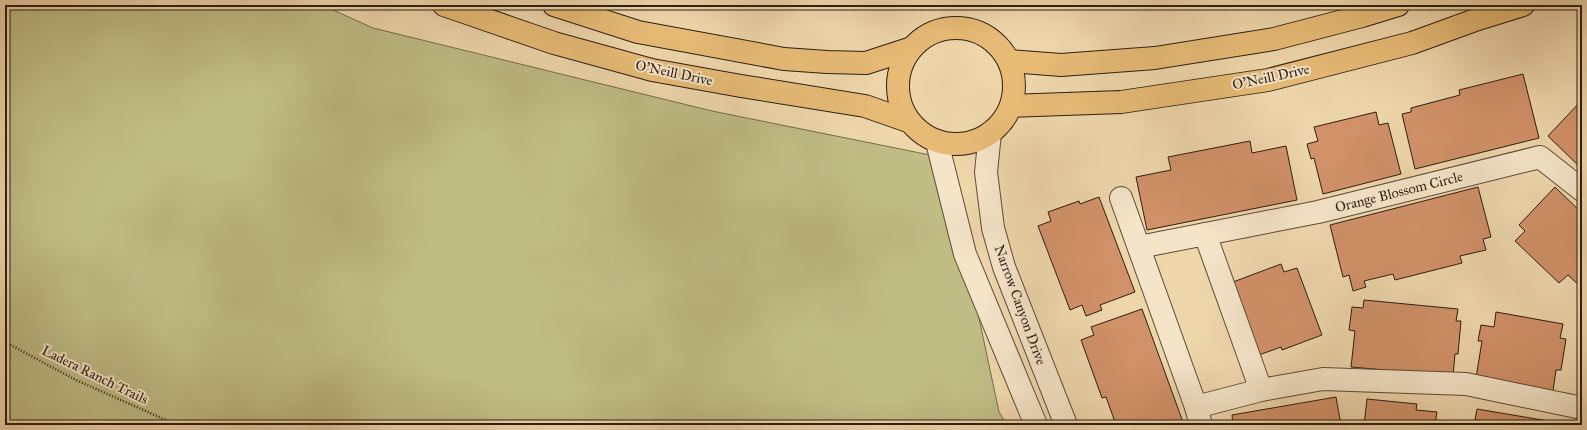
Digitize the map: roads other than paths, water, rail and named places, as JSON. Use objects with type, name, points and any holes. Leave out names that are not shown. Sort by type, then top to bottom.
[{"type":"main road","name":"O'Neill Drive","points":[[444,5],[554,43],[652,70],[865,106],[908,121]]},
{"type":"main road","name":"O'Neill Drive","points":[[554,5],[638,32],[784,59],[866,63],[909,49]]},
{"type":"main road","points":[[1009,61],[1060,65],[1155,58],[1274,39],[1398,5]]},
{"type":"main road","name":"O'Neill Drive","points":[[1011,106],[1121,102],[1268,80],[1412,42],[1523,5]]},
{"type":"main road","name":"O'Neill Drive","points":[[963,27],[982,33],[998,45],[1009,61],[1014,76],[1014,91],[1011,106],[1003,121],[990,133],[974,142],[955,145],[937,142],[921,134],[908,121],[900,104],[897,85],[900,66],[909,49],[924,36],[943,28],[963,27]]},
{"type":"street","name":"Narrow Canyon Drive","points":[[990,133],[986,172],[993,228],[1004,267],[1066,425]]},
{"type":"street","name":"Narrow Canyon Drive","points":[[937,142],[964,254],[1036,425]]},
{"type":"street","name":"Orange Blossom Circle","points":[[1139,247],[1318,212],[1540,157],[1582,190]]},
{"type":"street","points":[[1121,198],[1199,416],[1261,390],[1324,378],[1466,384],[1582,408]]},
{"type":"street","points":[[1205,234],[1261,390]]}]
